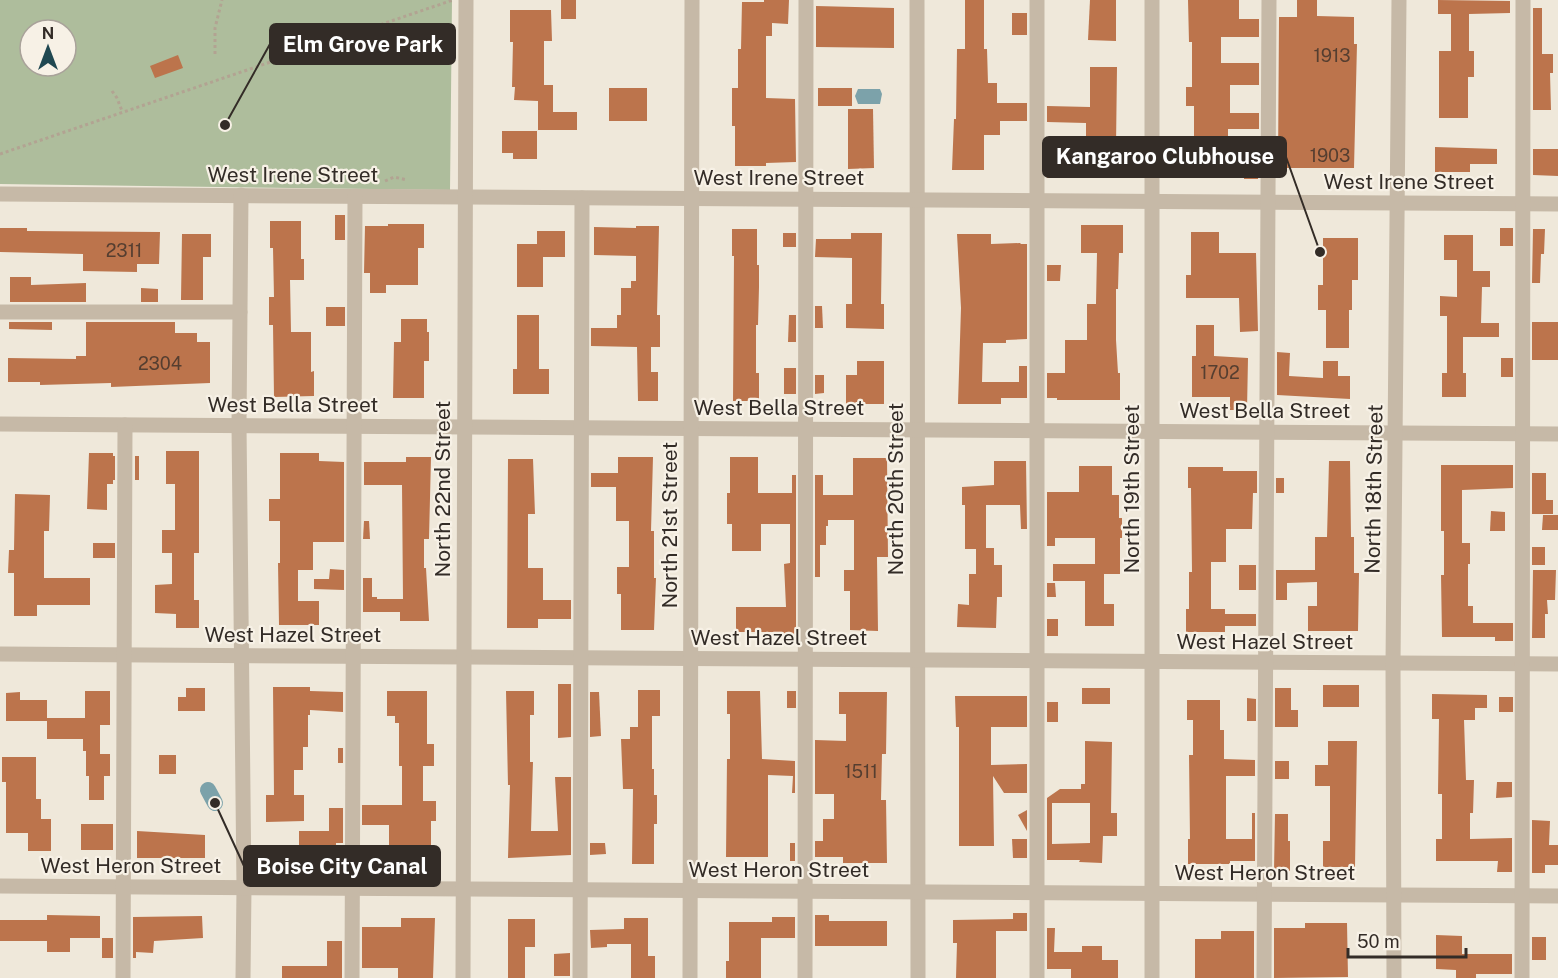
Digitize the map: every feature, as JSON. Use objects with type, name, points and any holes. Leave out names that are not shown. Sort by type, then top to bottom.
[{"type":"street","name":"North 22nd Street","points":[[463,978],[466,0]]},
{"type":"street","name":"North 21st Street","points":[[690,978],[692,0]]},
{"type":"street","points":[[805,978],[806,0]]},
{"type":"street","name":"North 20th Street","points":[[917,0],[918,978]]},
{"type":"street","points":[[1037,0],[1037,978]]},
{"type":"street","name":"North 19th Street","points":[[1152,0],[1152,978]]},
{"type":"street","points":[[1264,978],[1270,202],[1269,0]]},
{"type":"street","name":"North 18th Street","points":[[1394,978],[1393,663],[1399,0]]},
{"type":"street","points":[[1522,978],[1523,0]]},
{"type":"street","name":"West Irene Street","points":[[0,194],[1558,204]]},
{"type":"street","points":[[241,195],[239,425],[243,978]]},
{"type":"street","points":[[352,978],[355,196]]},
{"type":"street","points":[[580,978],[582,198]]},
{"type":"street","points":[[0,312],[240,312]]},
{"type":"street","name":"West Bella Street","points":[[0,424],[1558,435]]},
{"type":"street","points":[[123,978],[125,424]]},
{"type":"street","name":"West Hazel Street","points":[[0,654],[1558,664]]},
{"type":"street","name":"West Heron Street","points":[[0,886],[1558,896]]},
{"type":"path","points":[[215,54],[215,28],[222,0]]},
{"type":"path","points":[[0,154],[454,0]]},
{"type":"path","points":[[112,91],[122,111]]},
{"type":"green space","points":[[0,0],[452,0],[450,190],[0,184]]},
{"type":"water","points":[[858,89],[880,89],[882,94],[880,104],[858,104],[855,96]]},
{"type":"building","points":[[561,0],[576,0],[576,19],[561,19]]},
{"type":"building","points":[[764,0],[789,0],[788,24],[772,23],[772,36],[766,36],[766,98],[795,99],[796,162],[766,163],[766,166],[735,166],[732,88],[738,88],[738,49],[741,49],[742,2],[764,2]]},
{"type":"building","points":[[965,0],[984,0],[984,49],[987,49],[988,83],[997,83],[997,103],[1027,103],[1027,121],[1000,121],[1000,135],[984,135],[984,170],[952,170],[954,119],[956,119],[957,49],[965,49]]},
{"type":"building","points":[[1090,0],[1116,0],[1116,41],[1088,40]]},
{"type":"building","points":[[1188,0],[1239,0],[1239,19],[1259,19],[1259,37],[1221,37],[1221,63],[1259,63],[1259,85],[1230,85],[1230,113],[1259,113],[1259,129],[1228,129],[1228,156],[1219,156],[1219,171],[1192,171],[1194,106],[1186,106],[1186,87],[1192,87],[1192,42],[1189,42]]},
{"type":"building","points":[[1297,0],[1317,0],[1317,16],[1354,17],[1354,44],[1357,44],[1354,168],[1278,168],[1279,17],[1297,17]]},
{"type":"building","points":[[1438,0],[1510,1],[1510,13],[1469,14],[1469,51],[1474,51],[1474,77],[1468,77],[1468,118],[1439,118],[1439,51],[1451,51],[1451,14],[1438,14]]},
{"type":"building","points":[[816,6],[894,8],[894,48],[816,47]]},
{"type":"building","points":[[1533,8],[1542,8],[1542,54],[1553,54],[1553,73],[1550,73],[1551,110],[1533,110]]},
{"type":"building","points":[[510,10],[551,10],[552,41],[544,41],[544,85],[553,85],[553,112],[577,112],[577,130],[538,130],[538,101],[514,100]]},
{"type":"building","points":[[1012,13],[1027,13],[1027,35],[1012,35]]},
{"type":"building","points":[[178,55],[183,68],[155,78],[150,66]]},
{"type":"building","points":[[1090,67],[1117,67],[1116,146],[1119,146],[1119,170],[1062,170],[1057,171],[1057,178],[1047,178],[1047,147],[1057,147],[1057,153],[1086,153],[1086,123],[1047,122],[1047,106],[1090,107]]},
{"type":"building","points":[[609,88],[647,88],[647,121],[609,121]]},
{"type":"building","points":[[818,88],[852,88],[852,106],[818,106]]},
{"type":"building","points":[[848,109],[873,109],[874,168],[848,169]]},
{"type":"building","points":[[502,131],[537,131],[537,159],[513,159],[513,153],[502,153]]},
{"type":"building","points":[[1435,147],[1497,149],[1497,164],[1470,164],[1470,172],[1435,172]]},
{"type":"building","points":[[1533,149],[1558,149],[1558,176],[1533,175]]},
{"type":"building","points":[[1244,154],[1258,154],[1258,179],[1244,179]]},
{"type":"building","points":[[335,215],[345,215],[345,240],[335,240]]},
{"type":"building","points":[[270,221],[301,221],[301,259],[304,259],[304,280],[290,280],[291,332],[311,332],[311,372],[314,371],[314,396],[274,397],[273,325],[269,325],[269,297],[274,297]]},
{"type":"building","points":[[388,224],[424,224],[424,248],[418,248],[418,285],[386,285],[386,293],[370,293],[370,273],[364,273],[365,226],[388,226]]},
{"type":"building","points":[[1081,225],[1123,225],[1123,253],[1119,253],[1118,289],[1116,289],[1116,340],[1120,400],[1047,398],[1047,373],[1065,373],[1065,340],[1087,340],[1087,304],[1096,304],[1097,253],[1081,253]]},
{"type":"building","points":[[636,226],[659,226],[657,315],[660,315],[660,347],[651,347],[651,372],[658,372],[658,401],[638,401],[637,347],[591,346],[591,328],[617,328],[617,315],[621,315],[621,288],[631,288],[631,281],[636,281],[636,256],[594,255],[594,227],[636,228]]},
{"type":"building","points":[[0,228],[27,228],[27,231],[160,232],[159,264],[137,264],[137,272],[83,271],[83,254],[0,252]]},
{"type":"building","points":[[1500,228],[1513,228],[1513,246],[1500,246]]},
{"type":"building","points":[[732,229],[757,229],[759,287],[756,373],[759,373],[759,401],[733,401],[734,256],[732,256]]},
{"type":"building","points":[[1533,229],[1545,229],[1540,283],[1532,283]]},
{"type":"building","points":[[537,231],[565,231],[565,257],[543,257],[543,287],[517,287],[517,244],[537,244]]},
{"type":"building","points":[[1191,232],[1219,232],[1219,253],[1256,253],[1258,331],[1240,332],[1239,298],[1186,298],[1186,275],[1191,275]]},
{"type":"building","points":[[783,233],[796,233],[796,247],[783,247]]},
{"type":"building","points":[[851,233],[882,233],[881,304],[884,304],[884,329],[846,328],[846,304],[852,304],[852,258],[815,257],[816,239],[851,239]]},
{"type":"building","points":[[182,234],[211,234],[211,257],[203,257],[203,300],[181,300]]},
{"type":"building","points":[[957,234],[991,234],[991,244],[1027,244],[1027,339],[1006,340],[1006,343],[983,343],[982,382],[1019,382],[1019,366],[1027,366],[1027,398],[1001,398],[1001,404],[958,404],[961,308]]},
{"type":"building","points":[[1444,235],[1473,235],[1473,271],[1490,271],[1490,287],[1482,287],[1481,323],[1499,323],[1499,337],[1463,337],[1466,397],[1442,397],[1442,373],[1447,373],[1447,316],[1440,316],[1440,296],[1457,297],[1457,260],[1444,260]]},
{"type":"building","points":[[1323,238],[1358,238],[1358,280],[1352,280],[1349,348],[1326,348],[1326,310],[1318,310],[1318,285],[1323,285]]},
{"type":"building","points":[[1047,265],[1061,265],[1060,281],[1047,281]]},
{"type":"building","points":[[10,277],[31,277],[31,285],[86,283],[86,302],[10,302]]},
{"type":"building","points":[[141,288],[158,289],[158,302],[141,302]]},
{"type":"building","points":[[815,306],[822,306],[823,328],[815,328]]},
{"type":"building","points":[[326,307],[345,307],[345,326],[326,326]]},
{"type":"building","points":[[517,315],[539,315],[539,369],[549,369],[549,394],[513,394],[513,369],[517,369]]},
{"type":"building","points":[[789,315],[796,315],[796,342],[788,342]]},
{"type":"building","points":[[401,319],[427,319],[429,361],[424,361],[424,398],[393,398],[394,342],[401,342]]},
{"type":"building","points":[[9,322],[52,322],[52,330],[9,329]]},
{"type":"building","points":[[86,322],[175,322],[175,333],[197,333],[197,342],[210,342],[210,383],[111,387],[111,383],[40,385],[40,382],[8,382],[8,358],[76,359],[76,356],[86,356]]},
{"type":"building","points":[[1532,322],[1558,322],[1558,360],[1532,360]]},
{"type":"building","points":[[1196,325],[1214,325],[1214,356],[1248,358],[1247,410],[1230,410],[1230,397],[1192,397],[1192,356],[1196,356]]},
{"type":"building","points":[[1277,352],[1290,353],[1289,376],[1323,378],[1323,361],[1338,361],[1338,376],[1350,376],[1350,399],[1277,395]]},
{"type":"building","points":[[1501,358],[1513,358],[1513,377],[1501,377]]},
{"type":"building","points":[[857,361],[884,361],[884,404],[846,404],[846,375],[857,375]]},
{"type":"building","points":[[784,368],[796,368],[796,394],[784,394]]},
{"type":"building","points":[[815,375],[824,375],[824,393],[815,394]]},
{"type":"building","points":[[166,451],[199,451],[199,553],[194,553],[194,600],[199,600],[199,628],[176,628],[176,614],[155,613],[155,585],[172,584],[172,553],[162,553],[162,530],[175,530],[175,484],[166,484]]},
{"type":"building","points":[[89,453],[113,453],[115,456],[115,480],[113,484],[107,484],[107,510],[87,509]]},
{"type":"building","points":[[280,453],[319,453],[319,461],[344,462],[344,542],[313,542],[313,570],[298,570],[298,601],[319,601],[319,625],[279,625],[280,521],[269,521],[269,499],[280,499]]},
{"type":"building","points":[[135,456],[139,456],[139,480],[135,480]]},
{"type":"building","points":[[406,457],[431,457],[429,539],[424,539],[429,621],[400,621],[400,612],[363,612],[363,578],[372,578],[372,597],[403,599],[402,485],[364,485],[364,462],[406,462]]},
{"type":"building","points":[[618,457],[653,457],[651,531],[654,531],[654,578],[656,578],[654,630],[621,630],[621,594],[617,594],[617,567],[629,567],[629,521],[616,521],[616,487],[591,487],[591,473],[618,473]]},
{"type":"building","points":[[730,457],[758,457],[758,493],[792,493],[792,475],[796,475],[796,635],[782,636],[782,632],[736,632],[736,607],[786,607],[784,564],[790,563],[790,524],[761,524],[761,551],[732,551],[732,524],[727,524]]},
{"type":"building","points":[[853,458],[887,458],[888,557],[877,557],[878,631],[850,630],[850,591],[844,591],[844,570],[854,570],[854,520],[828,520],[826,545],[820,545],[820,577],[815,577],[815,475],[823,475],[823,495],[853,495]]},
{"type":"building","points":[[508,459],[533,459],[535,514],[528,514],[528,568],[543,568],[543,600],[571,600],[571,619],[538,619],[538,628],[507,628]]},
{"type":"building","points":[[994,461],[1026,461],[1027,529],[1021,529],[1020,505],[986,505],[986,548],[994,548],[994,565],[1002,565],[1002,597],[997,597],[996,628],[957,627],[958,604],[969,605],[969,574],[976,574],[976,549],[965,549],[965,505],[962,505],[962,487],[994,485]]},
{"type":"building","points":[[1329,461],[1350,461],[1351,537],[1354,537],[1354,573],[1359,573],[1358,631],[1308,631],[1308,606],[1317,606],[1317,582],[1287,583],[1287,600],[1276,600],[1276,570],[1315,570],[1315,537],[1327,537]]},
{"type":"building","points":[[1441,465],[1513,465],[1513,488],[1462,490],[1462,543],[1470,543],[1468,606],[1473,606],[1473,623],[1513,623],[1513,641],[1495,641],[1495,637],[1442,637],[1441,575],[1444,575],[1444,531],[1441,531]]},
{"type":"building","points":[[1079,466],[1112,466],[1112,495],[1119,495],[1119,518],[1122,518],[1120,574],[1104,574],[1104,604],[1114,604],[1114,626],[1085,626],[1085,581],[1053,581],[1053,564],[1095,564],[1095,538],[1055,538],[1055,546],[1047,546],[1047,492],[1079,492]]},
{"type":"building","points":[[1188,467],[1223,467],[1223,471],[1257,471],[1257,493],[1253,493],[1252,529],[1226,529],[1226,562],[1211,562],[1211,609],[1225,609],[1225,614],[1256,614],[1256,626],[1225,626],[1225,632],[1186,632],[1186,609],[1189,609],[1189,572],[1192,572],[1191,488],[1188,488]]},
{"type":"building","points":[[1532,473],[1546,473],[1546,500],[1553,500],[1553,514],[1532,514]]},
{"type":"building","points":[[1276,478],[1284,478],[1284,493],[1276,493]]},
{"type":"building","points":[[15,494],[50,495],[49,531],[44,531],[44,578],[90,578],[90,605],[37,605],[37,616],[14,616],[14,573],[8,573],[9,550],[14,550]]},
{"type":"building","points":[[1491,511],[1505,512],[1505,531],[1490,531]]},
{"type":"building","points":[[1543,515],[1558,515],[1558,530],[1542,530]]},
{"type":"building","points":[[364,521],[369,521],[370,539],[363,539]]},
{"type":"building","points":[[93,543],[115,543],[115,558],[93,558]]},
{"type":"building","points":[[1532,547],[1545,547],[1545,565],[1532,565]]},
{"type":"building","points":[[1239,565],[1256,565],[1256,590],[1239,590]]},
{"type":"building","points":[[330,569],[344,570],[344,590],[314,589],[314,579],[329,579]]},
{"type":"building","points":[[1533,570],[1556,570],[1555,600],[1547,600],[1545,638],[1532,638]]},
{"type":"building","points":[[1047,583],[1055,583],[1056,597],[1047,597]]},
{"type":"building","points":[[1047,619],[1058,619],[1058,636],[1047,636]]},
{"type":"building","points":[[558,684],[571,684],[571,737],[558,738]]},
{"type":"building","points":[[1323,685],[1359,685],[1359,707],[1323,707]]},
{"type":"building","points":[[273,687],[310,687],[310,691],[343,692],[343,712],[310,710],[310,715],[308,715],[308,747],[303,747],[303,770],[294,770],[294,795],[304,795],[304,821],[266,822],[266,795],[274,795]]},
{"type":"building","points":[[186,688],[205,688],[205,711],[178,711],[178,697],[186,697]]},
{"type":"building","points":[[1082,688],[1110,688],[1110,704],[1082,704]]},
{"type":"building","points":[[1275,688],[1291,688],[1291,710],[1298,710],[1298,727],[1275,727]]},
{"type":"building","points":[[638,690],[660,690],[660,716],[652,716],[652,769],[654,769],[654,795],[657,795],[654,864],[632,864],[633,789],[623,789],[621,739],[630,739],[630,727],[638,727]]},
{"type":"building","points":[[85,691],[110,691],[110,725],[100,725],[100,754],[110,754],[110,776],[104,776],[104,800],[89,800],[89,776],[86,776],[86,751],[83,751],[83,739],[47,739],[47,721],[6,721],[6,693],[20,692],[20,700],[47,700],[47,718],[85,718]]},
{"type":"building","points":[[387,691],[427,691],[427,744],[434,744],[434,766],[423,766],[423,801],[436,801],[436,821],[431,821],[431,856],[389,856],[389,825],[362,825],[362,805],[402,805],[399,723],[395,723],[395,716],[387,716]]},
{"type":"building","points":[[506,691],[534,691],[534,715],[530,715],[530,762],[533,762],[531,831],[558,831],[555,777],[571,777],[571,855],[508,858],[510,785],[508,785]]},
{"type":"building","points":[[727,691],[760,691],[762,759],[795,761],[795,793],[792,793],[793,776],[768,775],[768,857],[726,857],[727,759],[730,759],[730,714],[727,714]]},
{"type":"building","points":[[787,691],[796,691],[796,708],[787,708]]},
{"type":"building","points":[[590,692],[599,692],[601,736],[590,737]]},
{"type":"building","points":[[839,692],[887,692],[886,754],[882,754],[881,800],[886,800],[887,863],[843,863],[843,857],[815,857],[815,841],[823,841],[823,819],[834,819],[834,794],[815,794],[815,740],[846,741],[846,714],[839,714]]},
{"type":"building","points":[[1432,694],[1487,695],[1487,708],[1475,708],[1475,720],[1464,720],[1466,780],[1474,780],[1470,839],[1512,838],[1512,872],[1497,872],[1498,861],[1436,861],[1436,839],[1442,839],[1442,794],[1438,794],[1439,719],[1432,719]]},
{"type":"building","points":[[955,696],[1027,696],[1027,727],[991,727],[991,765],[1027,764],[1027,793],[1004,793],[993,776],[994,846],[959,846],[959,727],[956,727]]},
{"type":"building","points":[[1499,697],[1513,697],[1513,712],[1499,712]]},
{"type":"building","points":[[1247,698],[1256,699],[1256,721],[1247,721]]},
{"type":"building","points":[[1187,700],[1220,700],[1220,730],[1224,730],[1224,759],[1255,760],[1255,776],[1226,776],[1226,839],[1252,839],[1252,813],[1255,813],[1255,861],[1230,861],[1230,864],[1188,864],[1189,755],[1193,755],[1193,720],[1187,720]]},
{"type":"building","points":[[1047,702],[1058,702],[1058,722],[1047,722]]},
{"type":"building","points":[[1085,741],[1112,742],[1111,813],[1117,813],[1117,836],[1103,836],[1102,863],[1047,860],[1047,798],[1060,789],[1081,789],[1081,784],[1085,784]],"holes":[[[1052,803],[1090,803],[1090,843],[1052,844]]]},
{"type":"building","points":[[1328,741],[1357,741],[1355,867],[1323,867],[1323,841],[1330,841],[1330,786],[1315,786],[1315,765],[1328,765]]},
{"type":"building","points":[[338,748],[343,748],[343,763],[338,763]]},
{"type":"building","points":[[159,755],[176,755],[176,774],[159,774]]},
{"type":"building","points":[[2,757],[36,757],[36,799],[41,799],[41,819],[51,819],[51,851],[28,851],[28,833],[6,833],[6,782],[2,782]]},
{"type":"building","points":[[1275,761],[1289,761],[1289,779],[1275,779]]},
{"type":"building","points":[[1497,782],[1512,782],[1512,797],[1496,798]]},
{"type":"building","points":[[329,808],[343,808],[343,843],[336,843],[336,862],[313,861],[313,846],[299,846],[299,831],[329,831]]},
{"type":"building","points":[[1027,810],[1027,831],[1018,815]]},
{"type":"building","points":[[1275,814],[1288,814],[1290,871],[1274,871]]},
{"type":"building","points":[[1532,820],[1550,821],[1549,845],[1558,845],[1558,865],[1545,865],[1545,873],[1532,873]]},
{"type":"building","points":[[81,824],[113,824],[113,850],[81,850]]},
{"type":"building","points":[[137,831],[205,835],[205,858],[137,858]]},
{"type":"building","points":[[1012,839],[1027,839],[1027,858],[1013,858]]},
{"type":"building","points":[[590,843],[605,843],[606,854],[590,855]]},
{"type":"building","points":[[790,843],[795,843],[795,861],[790,861]]},
{"type":"building","points":[[1013,913],[1027,913],[1027,931],[996,931],[996,978],[956,978],[957,943],[953,943],[953,920],[1013,919]]},
{"type":"building","points":[[47,915],[100,916],[100,938],[70,938],[70,952],[47,952],[47,941],[0,941],[0,920],[47,920]]},
{"type":"building","points":[[815,915],[829,915],[829,921],[887,921],[887,946],[815,946]]},
{"type":"building","points":[[202,916],[203,938],[154,941],[153,953],[136,952],[136,958],[133,958],[133,917]]},
{"type":"building","points":[[772,917],[795,917],[795,938],[761,938],[761,978],[726,978],[726,961],[729,961],[729,922],[772,922]]},
{"type":"building","points":[[401,918],[435,918],[433,978],[398,978],[398,968],[362,968],[362,927],[401,927]]},
{"type":"building","points":[[624,918],[648,918],[648,956],[655,956],[655,978],[631,978],[631,944],[607,944],[607,947],[591,948],[590,930],[624,929]]},
{"type":"building","points":[[508,919],[535,919],[535,947],[525,947],[525,978],[508,978]]},
{"type":"building","points":[[1305,923],[1347,923],[1348,977],[1274,978],[1274,928],[1305,928]]},
{"type":"building","points":[[1047,928],[1055,928],[1054,952],[1082,952],[1082,946],[1102,946],[1102,960],[1118,960],[1118,978],[1071,978],[1071,969],[1047,969]]},
{"type":"building","points":[[1221,931],[1254,931],[1254,978],[1195,978],[1195,939],[1221,939]]},
{"type":"building","points":[[1436,935],[1462,936],[1462,954],[1512,954],[1512,974],[1476,974],[1476,978],[1456,978],[1456,970],[1436,969]]},
{"type":"building","points":[[1532,937],[1546,937],[1546,960],[1532,960]]},
{"type":"building","points":[[102,938],[113,938],[113,958],[102,958]]},
{"type":"building","points":[[327,941],[342,941],[342,978],[282,978],[282,966],[327,966]]},
{"type":"building","points":[[570,953],[570,976],[554,976],[554,954]]},
{"type":"waterway","points":[[208,790],[215,803]]},
{"type":"place","name":"Elm Grove Park","points":[[225,125]]},
{"type":"place","name":"Kangaroo Clubhouse","points":[[1320,252]]},
{"type":"place","name":"Boise City Canal","points":[[215,803]]}]
